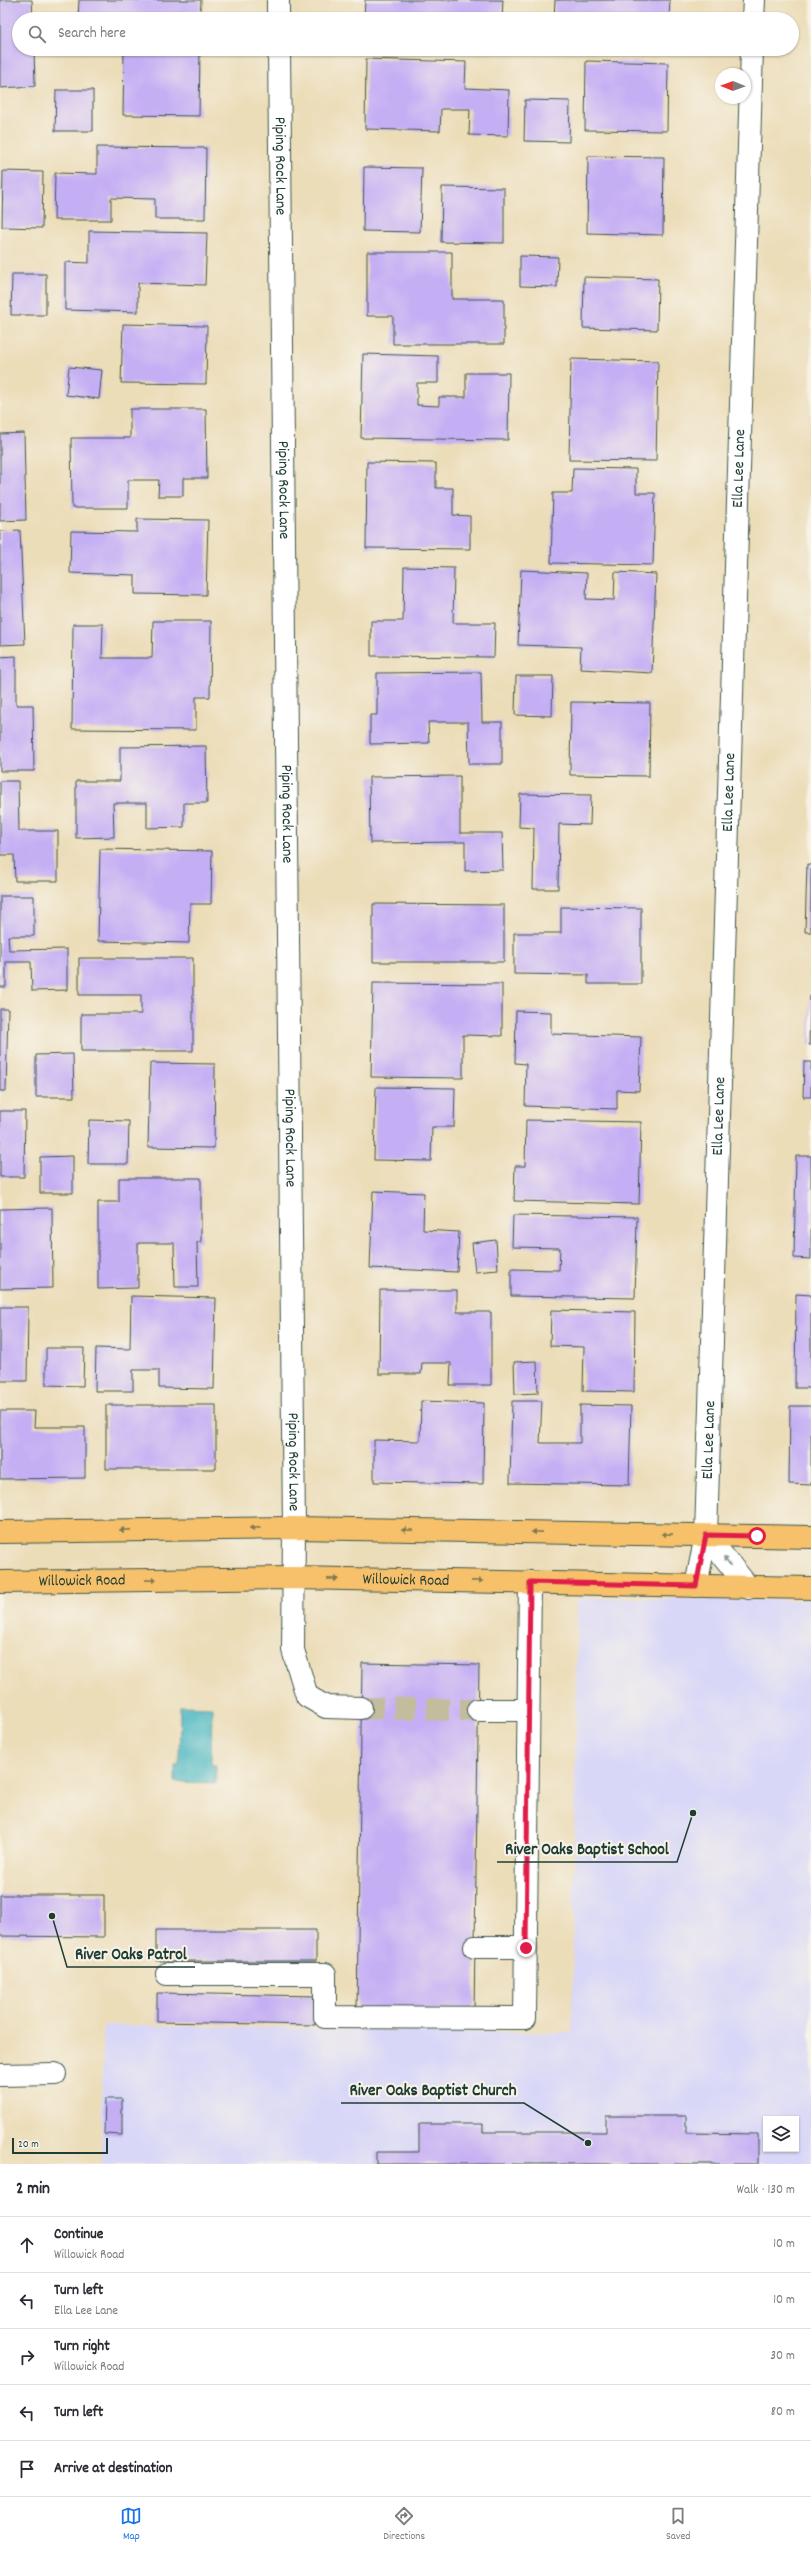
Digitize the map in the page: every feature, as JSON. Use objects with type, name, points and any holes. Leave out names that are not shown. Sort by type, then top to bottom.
[{"type":"main road","points":[[0,1532],[294,1528],[811,1537]]},
{"type":"main road","name":"Willowick Road","points":[[0,1582],[294,1578],[811,1588]]},
{"type":"street","points":[[278,0],[278,12]]},
{"type":"street","points":[[753,12],[754,0]]},
{"type":"street","name":"Piping Rock Lane","points":[[279,56],[294,1528],[293,1650],[307,1696],[326,1707],[361,1708]]},
{"type":"street","name":"Ella Lee Lane","points":[[696,1586],[706,1535],[752,56]]},
{"type":"street","points":[[706,1535],[749,1588]]},
{"type":"street","points":[[167,1974],[325,1974],[325,2017],[525,2018],[530,1582]]},
{"type":"street","points":[[478,1710],[528,1710]]},
{"type":"street","points":[[475,1947],[526,1948]]},
{"type":"street","points":[[0,2075],[55,2074]]},
{"type":"shaded area","points":[[577,1598],[811,1600],[811,2164],[101,2164],[103,2025],[572,2033]]},
{"type":"water","points":[[180,1706],[212,1707],[211,1765],[216,1765],[216,1783],[175,1782],[175,1765],[179,1765]]},
{"type":"building","points":[[0,0],[32,0],[33,12],[12,12],[12,56],[34,56],[35,86],[0,88]]},
{"type":"building","points":[[79,0],[201,0],[200,12],[78,12]]},
{"type":"building","points":[[365,0],[503,0],[502,12],[364,12]]},
{"type":"building","points":[[555,0],[670,0],[669,12],[554,12]]},
{"type":"building","points":[[124,56],[200,56],[199,116],[123,115]]},
{"type":"building","points":[[366,59],[466,62],[465,88],[509,90],[508,136],[469,135],[470,109],[441,109],[440,131],[365,129]]},
{"type":"building","points":[[586,61],[668,63],[667,131],[585,130]]},
{"type":"building","points":[[56,90],[93,90],[93,131],[55,131]]},
{"type":"building","points":[[525,100],[570,101],[569,142],[524,141]]},
{"type":"building","points":[[97,147],[206,148],[205,219],[155,219],[155,199],[111,198],[111,220],[54,220],[55,173],[97,174]]},
{"type":"building","points":[[588,156],[664,157],[663,235],[587,233]]},
{"type":"building","points":[[364,167],[422,168],[420,232],[363,231]]},
{"type":"building","points":[[3,171],[43,172],[42,228],[2,227]]},
{"type":"building","points":[[442,187],[504,188],[504,243],[441,242]]},
{"type":"building","points":[[89,231],[207,233],[205,285],[138,283],[138,312],[65,310],[65,262],[89,263]]},
{"type":"building","points":[[367,252],[452,252],[452,299],[504,299],[504,344],[393,344],[393,316],[367,316]]},
{"type":"building","points":[[520,256],[558,257],[557,287],[520,286]]},
{"type":"building","points":[[12,274],[46,274],[46,315],[11,315]]},
{"type":"building","points":[[584,277],[658,279],[657,330],[583,328]]},
{"type":"building","points":[[123,324],[207,326],[206,384],[121,383]]},
{"type":"building","points":[[363,354],[438,356],[438,383],[417,383],[417,405],[439,406],[439,397],[466,397],[466,373],[509,373],[508,440],[361,438]]},
{"type":"building","points":[[571,359],[658,361],[656,461],[569,460]]},
{"type":"building","points":[[69,367],[102,370],[99,399],[66,395]]},
{"type":"building","points":[[130,409],[206,409],[207,478],[183,478],[183,496],[158,496],[159,480],[128,480],[128,508],[72,508],[71,438],[130,438]]},
{"type":"building","points":[[24,433],[26,520],[0,521],[0,434]]},
{"type":"building","points":[[367,462],[436,463],[436,488],[453,488],[453,515],[470,516],[470,549],[366,548]]},
{"type":"building","points":[[573,468],[636,469],[636,493],[655,493],[653,565],[551,563],[553,493],[572,493]]},
{"type":"building","points":[[137,519],[208,520],[206,595],[135,594],[135,575],[70,573],[71,531],[137,532]]},
{"type":"building","points":[[20,530],[25,644],[0,645],[0,531]]},
{"type":"building","points":[[404,567],[454,568],[453,623],[495,623],[494,657],[371,656],[371,621],[403,621]]},
{"type":"building","points":[[521,570],[587,573],[586,599],[614,600],[615,572],[656,574],[652,673],[580,669],[581,647],[518,645]]},
{"type":"building","points":[[153,621],[211,621],[210,697],[196,697],[196,730],[72,729],[73,624],[103,624],[102,658],[152,658]]},
{"type":"building","points":[[16,656],[16,705],[33,705],[34,771],[0,771],[0,657]]},
{"type":"building","points":[[481,672],[482,722],[502,722],[502,764],[469,764],[468,722],[428,722],[429,743],[370,744],[370,715],[377,715],[377,673]]},
{"type":"building","points":[[516,676],[553,676],[552,716],[515,715]]},
{"type":"building","points":[[571,702],[650,703],[649,776],[570,775]]},
{"type":"building","points":[[206,746],[207,803],[184,803],[184,827],[147,828],[147,803],[113,803],[114,837],[76,838],[76,781],[120,781],[120,747]]},
{"type":"building","points":[[460,776],[460,833],[502,833],[503,870],[465,871],[465,842],[370,843],[369,777]]},
{"type":"building","points":[[0,781],[18,781],[19,831],[58,831],[58,881],[15,881],[14,855],[0,855]]},
{"type":"building","points":[[520,794],[591,795],[590,825],[559,824],[558,889],[533,889],[534,828],[519,827]]},
{"type":"building","points":[[100,849],[212,851],[211,904],[190,904],[189,943],[98,941]]},
{"type":"building","points":[[807,864],[811,865],[811,932],[805,932]]},
{"type":"building","points":[[0,896],[34,896],[34,936],[8,936],[9,950],[67,949],[67,990],[32,991],[31,962],[6,962],[6,987],[0,987]]},
{"type":"building","points":[[373,904],[504,905],[504,962],[373,962]]},
{"type":"building","points":[[561,907],[641,908],[641,984],[588,984],[588,975],[514,974],[514,933],[561,933]]},
{"type":"building","points":[[79,958],[193,958],[193,1051],[81,1051],[81,1014],[141,1014],[141,995],[79,995]]},
{"type":"building","points":[[373,983],[502,984],[502,1036],[463,1035],[463,1078],[371,1077]]},
{"type":"building","points":[[810,996],[811,1045],[809,1045]]},
{"type":"building","points":[[0,1009],[8,1009],[6,1091],[0,1091]]},
{"type":"building","points":[[516,1011],[551,1012],[551,1034],[641,1037],[639,1091],[617,1090],[617,1109],[525,1106],[526,1064],[515,1063]]},
{"type":"building","points":[[73,1054],[74,1097],[36,1097],[36,1055]]},
{"type":"building","points":[[804,1062],[811,1062],[811,1097],[803,1097]]},
{"type":"building","points":[[150,1063],[215,1064],[214,1148],[148,1147]]},
{"type":"building","points":[[376,1087],[455,1088],[454,1127],[432,1127],[431,1161],[374,1160]]},
{"type":"building","points":[[0,1111],[25,1111],[24,1177],[0,1177]]},
{"type":"building","points":[[89,1120],[129,1121],[128,1164],[88,1164]]},
{"type":"building","points":[[526,1120],[641,1122],[639,1204],[514,1201],[515,1166],[525,1166]]},
{"type":"building","points":[[73,1156],[73,1193],[40,1193],[40,1157]]},
{"type":"building","points":[[796,1156],[811,1156],[811,1259],[794,1258]]},
{"type":"building","points":[[119,1178],[201,1178],[201,1242],[197,1242],[198,1287],[175,1287],[174,1243],[138,1243],[138,1288],[98,1289],[98,1202],[119,1202]]},
{"type":"building","points":[[373,1191],[424,1193],[423,1230],[459,1232],[457,1272],[370,1268]]},
{"type":"building","points":[[52,1208],[53,1288],[0,1289],[0,1209]]},
{"type":"building","points":[[513,1215],[637,1217],[635,1298],[511,1296],[511,1269],[559,1270],[560,1248],[512,1247]]},
{"type":"building","points":[[496,1240],[498,1270],[475,1272],[472,1243]]},
{"type":"building","points":[[380,1290],[457,1290],[457,1312],[491,1312],[491,1385],[450,1385],[451,1363],[422,1363],[421,1374],[379,1374]]},
{"type":"building","points":[[796,1294],[811,1295],[811,1388],[795,1388]]},
{"type":"building","points":[[131,1296],[216,1298],[214,1389],[159,1388],[159,1370],[133,1370],[133,1391],[95,1391],[96,1348],[130,1349]]},
{"type":"building","points":[[0,1307],[28,1307],[27,1381],[0,1381]]},
{"type":"building","points":[[551,1310],[635,1312],[634,1392],[583,1391],[584,1347],[550,1346]]},
{"type":"building","points":[[46,1348],[84,1348],[83,1386],[46,1385]]},
{"type":"building","points":[[537,1361],[538,1393],[515,1394],[514,1362]]},
{"type":"building","points":[[421,1401],[484,1403],[483,1484],[374,1482],[374,1440],[420,1441]]},
{"type":"building","points":[[512,1401],[542,1401],[540,1443],[580,1443],[580,1405],[631,1406],[629,1485],[510,1483]]},
{"type":"building","points":[[106,1405],[216,1405],[216,1469],[106,1469]]},
{"type":"building","points":[[790,1406],[811,1406],[811,1485],[789,1484]]},
{"type":"building","points":[[0,1411],[35,1411],[34,1427],[85,1427],[85,1478],[0,1479]]},
{"type":"building","points":[[362,1663],[479,1665],[474,2012],[357,2010]]},
{"type":"building","points":[[0,1895],[104,1895],[104,1937],[0,1936]]},
{"type":"building","points":[[156,1930],[316,1930],[316,1961],[156,1961]]},
{"type":"building","points":[[157,1993],[316,1996],[315,2025],[157,2022]]},
{"type":"building","points":[[105,2099],[122,2099],[122,2135],[104,2134]]},
{"type":"building","points":[[606,2116],[686,2116],[686,2133],[758,2134],[758,2164],[376,2164],[376,2152],[419,2152],[419,2124],[483,2124],[483,2132],[606,2132]]},
{"type":"tunnel","points":[[361,1708],[478,1710]]},
{"type":"place","name":"River Oaks Baptist School","points":[[693,1813]]},
{"type":"place","name":"River Oaks Patrol","points":[[52,1916]]},
{"type":"place","name":"River Oaks Baptist Church","points":[[588,2143]]},
{"type":"route","points":[[526,1948],[530,1582],[696,1586],[706,1535],[757,1536]]}]
